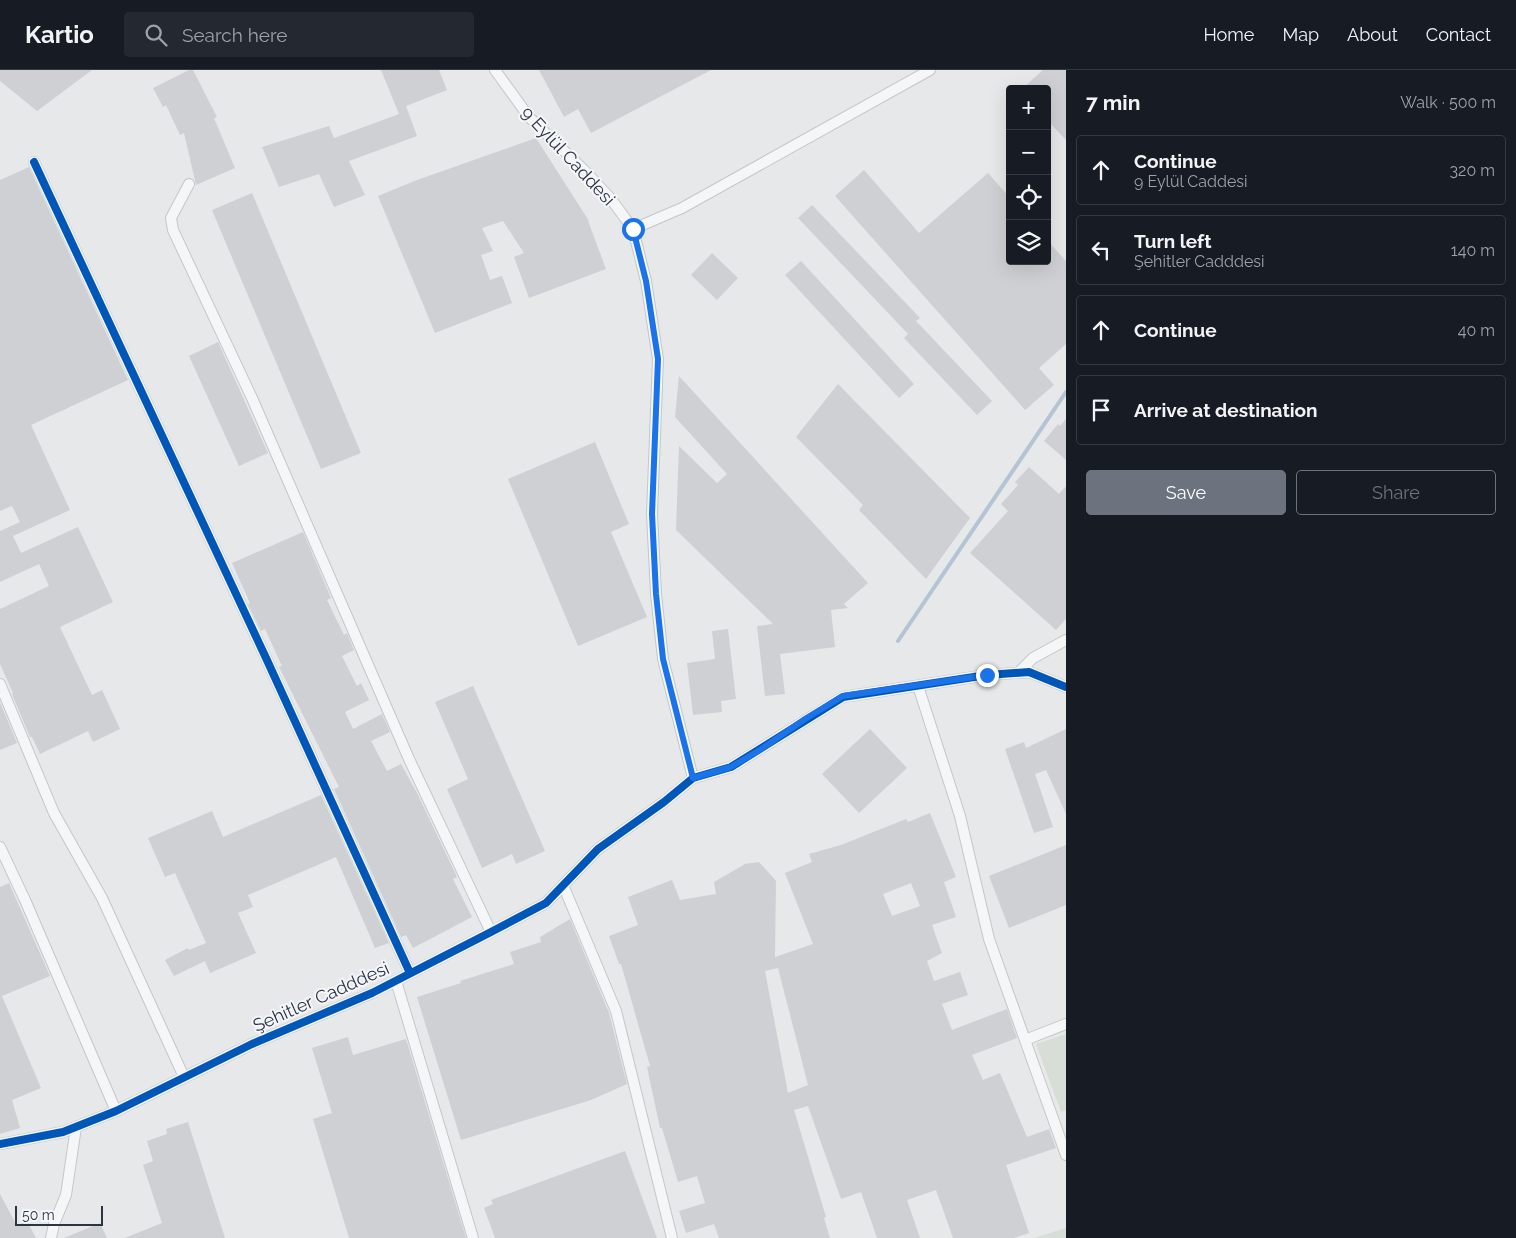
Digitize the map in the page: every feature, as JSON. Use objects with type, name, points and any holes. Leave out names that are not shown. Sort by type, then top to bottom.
[{"type":"street","name":"9 Eylül Caddesi","points":[[495,70],[529,118],[584,170],[633,229],[646,281],[658,359],[652,514],[656,594],[663,659],[693,778]]},
{"type":"street","points":[[633,229],[682,208],[930,70]]},
{"type":"street","points":[[34,162],[270,667],[410,973]]},
{"type":"street","points":[[189,184],[172,218],[173,230],[252,398],[409,759],[491,932]]},
{"type":"street","points":[[1018,673],[1033,658],[1066,640]]},
{"type":"street","name":"Şehitler Cadddesi","points":[[0,1144],[63,1132],[116,1111],[252,1044],[372,993],[546,903],[598,850],[664,802],[693,778],[731,767],[843,696],[987,675],[1029,672],[1066,687]]},
{"type":"street","points":[[0,684],[54,813],[102,898],[184,1076]]},
{"type":"street","points":[[918,686],[960,816],[989,939],[1066,1156]]},
{"type":"street","points":[[0,847],[25,900],[116,1111]]},
{"type":"street","points":[[563,885],[616,1011],[672,1238]]},
{"type":"street","points":[[396,981],[473,1238]]},
{"type":"street","points":[[1025,1040],[1066,1024]]},
{"type":"street","points":[[51,1238],[54,1224],[66,1195],[76,1127]]},
{"type":"shaded area","points":[[1066,1034],[1066,1110],[1061,1112],[1036,1044]]},
{"type":"shaded area","points":[[1066,1228],[1066,1238],[1034,1238]]},
{"type":"building","points":[[0,70],[92,70],[37,111],[0,81]]},
{"type":"building","points":[[189,70],[193,70],[217,117],[214,118],[235,168],[196,185],[184,133],[180,135],[166,105],[163,107],[153,88]]},
{"type":"building","points":[[381,70],[439,70],[447,90],[406,106],[417,136],[349,161],[365,195],[334,207],[319,174],[279,187],[262,147],[329,126],[334,138],[399,114]]},
{"type":"building","points":[[539,70],[711,70],[591,133],[578,109],[564,117]]},
{"type":"building","points":[[1043,70],[1066,70],[1066,140],[1051,124],[1051,85],[1026,85]]},
{"type":"building","points":[[536,138],[589,221],[606,269],[529,298],[514,257],[524,253],[503,221],[482,228],[493,251],[481,255],[490,280],[502,276],[512,303],[435,333],[378,196],[417,180]]},
{"type":"building","points":[[29,167],[128,380],[31,425],[70,510],[13,536],[21,553],[78,527],[113,602],[60,627],[92,695],[102,690],[120,729],[93,742],[88,731],[40,754],[32,737],[30,737],[0,664],[0,609],[49,586],[39,564],[0,582],[0,531],[20,522],[12,506],[0,511],[0,180]]},
{"type":"building","points":[[864,170],[919,233],[988,173],[1006,193],[1006,265],[1051,265],[1051,244],[1066,261],[1066,344],[1039,368],[1054,385],[1025,410],[835,196]]},
{"type":"building","points":[[252,193],[361,453],[321,469],[212,210]]},
{"type":"building","points":[[812,205],[920,318],[916,321],[992,401],[977,415],[904,338],[908,334],[798,218]]},
{"type":"building","points":[[712,253],[738,278],[717,300],[691,275]]},
{"type":"building","points":[[801,261],[914,384],[899,398],[785,275]]},
{"type":"building","points":[[218,342],[268,453],[239,466],[189,356]]},
{"type":"building","points":[[679,376],[868,583],[844,604],[848,608],[831,610],[835,647],[780,654],[785,694],[765,696],[757,626],[773,624],[676,530],[679,446],[717,483],[727,474],[675,417]]},
{"type":"building","points":[[838,384],[970,518],[926,579],[859,510],[863,505],[796,437]]},
{"type":"building","points":[[1066,419],[1066,460],[1044,441],[1058,424],[1060,426]]},
{"type":"building","points":[[595,442],[629,524],[611,532],[647,617],[578,646],[508,479]]},
{"type":"building","points":[[1029,467],[1059,494],[1066,486],[1066,619],[1056,630],[970,553],[1008,511],[1001,504],[1018,485],[1015,482]]},
{"type":"building","points":[[303,532],[331,598],[327,600],[344,635],[347,633],[354,650],[342,656],[357,686],[361,683],[369,700],[345,712],[353,729],[382,714],[390,732],[371,741],[387,771],[401,764],[457,877],[453,879],[472,917],[413,948],[406,935],[401,937],[334,789],[339,787],[279,667],[282,666],[265,629],[261,631],[248,604],[250,603],[232,563]]},
{"type":"building","points":[[728,629],[736,699],[721,701],[722,712],[693,715],[687,663],[715,659],[712,631]]},
{"type":"building","points":[[473,686],[545,851],[516,864],[512,854],[482,868],[447,789],[468,779],[435,702]]},
{"type":"building","points":[[0,702],[17,743],[0,750]]},
{"type":"building","points":[[870,729],[907,768],[859,813],[822,774]]},
{"type":"building","points":[[1066,729],[1066,814],[1046,770],[1035,774],[1053,827],[1034,833],[1005,749],[1024,742],[1026,748]]},
{"type":"building","points":[[321,795],[389,943],[375,948],[336,857],[248,895],[253,907],[238,913],[256,953],[210,973],[205,961],[174,976],[165,960],[188,948],[189,950],[206,943],[175,873],[165,877],[148,838],[212,811],[223,837]]},
{"type":"building","points":[[930,813],[956,877],[944,882],[956,917],[932,925],[942,953],[927,961],[934,981],[960,972],[968,995],[942,1004],[952,1030],[1007,1009],[1017,1038],[972,1055],[983,1080],[1000,1073],[1027,1137],[1049,1129],[1056,1148],[1006,1165],[1029,1233],[1014,1238],[953,1238],[936,1190],[907,1200],[920,1238],[877,1238],[861,1192],[841,1199],[808,1106],[794,1110],[826,1217],[824,1218],[830,1238],[719,1238],[714,1224],[686,1233],[679,1211],[705,1203],[697,1176],[678,1182],[662,1128],[660,1128],[647,1067],[650,1066],[621,964],[619,964],[609,936],[638,925],[628,897],[672,880],[680,900],[716,894],[714,882],[745,864],[759,862],[776,881],[775,957],[813,944],[785,873],[812,862],[809,854],[841,845],[906,819],[908,822]],"holes":[[[911,883],[920,906],[892,916],[883,894]],[[778,968],[808,1085],[788,1093],[765,971]]]},
{"type":"building","points":[[1066,845],[1066,905],[1009,928],[989,876]]},
{"type":"building","points":[[9,883],[50,976],[2,996],[41,1088],[12,1100],[20,1128],[0,1134],[0,887]]},
{"type":"building","points":[[570,919],[609,1013],[627,1084],[591,1100],[461,1140],[417,997],[514,964],[510,952],[541,942],[540,937]]},
{"type":"building","points":[[348,1037],[353,1055],[406,1039],[466,1238],[349,1238],[313,1119],[332,1113],[312,1048]]},
{"type":"building","points":[[188,1122],[225,1238],[125,1238],[162,1223],[143,1165],[153,1161],[147,1141],[167,1134],[166,1129]]},
{"type":"building","points":[[625,1151],[657,1238],[495,1238],[484,1208],[493,1204],[491,1200]]},
{"type":"building","points":[[0,1194],[17,1226],[27,1221],[36,1238],[0,1238]]},
{"type":"building","points":[[100,1223],[107,1238],[64,1238]]},
{"type":"waterway","points":[[898,641],[1066,392]]},
{"type":"cycle path","points":[[34,162],[266,658],[410,973]]},
{"type":"cycle path","points":[[0,1144],[63,1132],[116,1111],[252,1044],[372,993],[546,903],[598,849],[664,802],[693,778],[731,767],[843,697],[987,675],[1029,672],[1066,687]]},
{"type":"route","points":[[633,229],[646,281],[658,359],[652,514],[656,594],[663,659],[693,778],[731,767],[843,696],[881,692],[987,675]]}]
